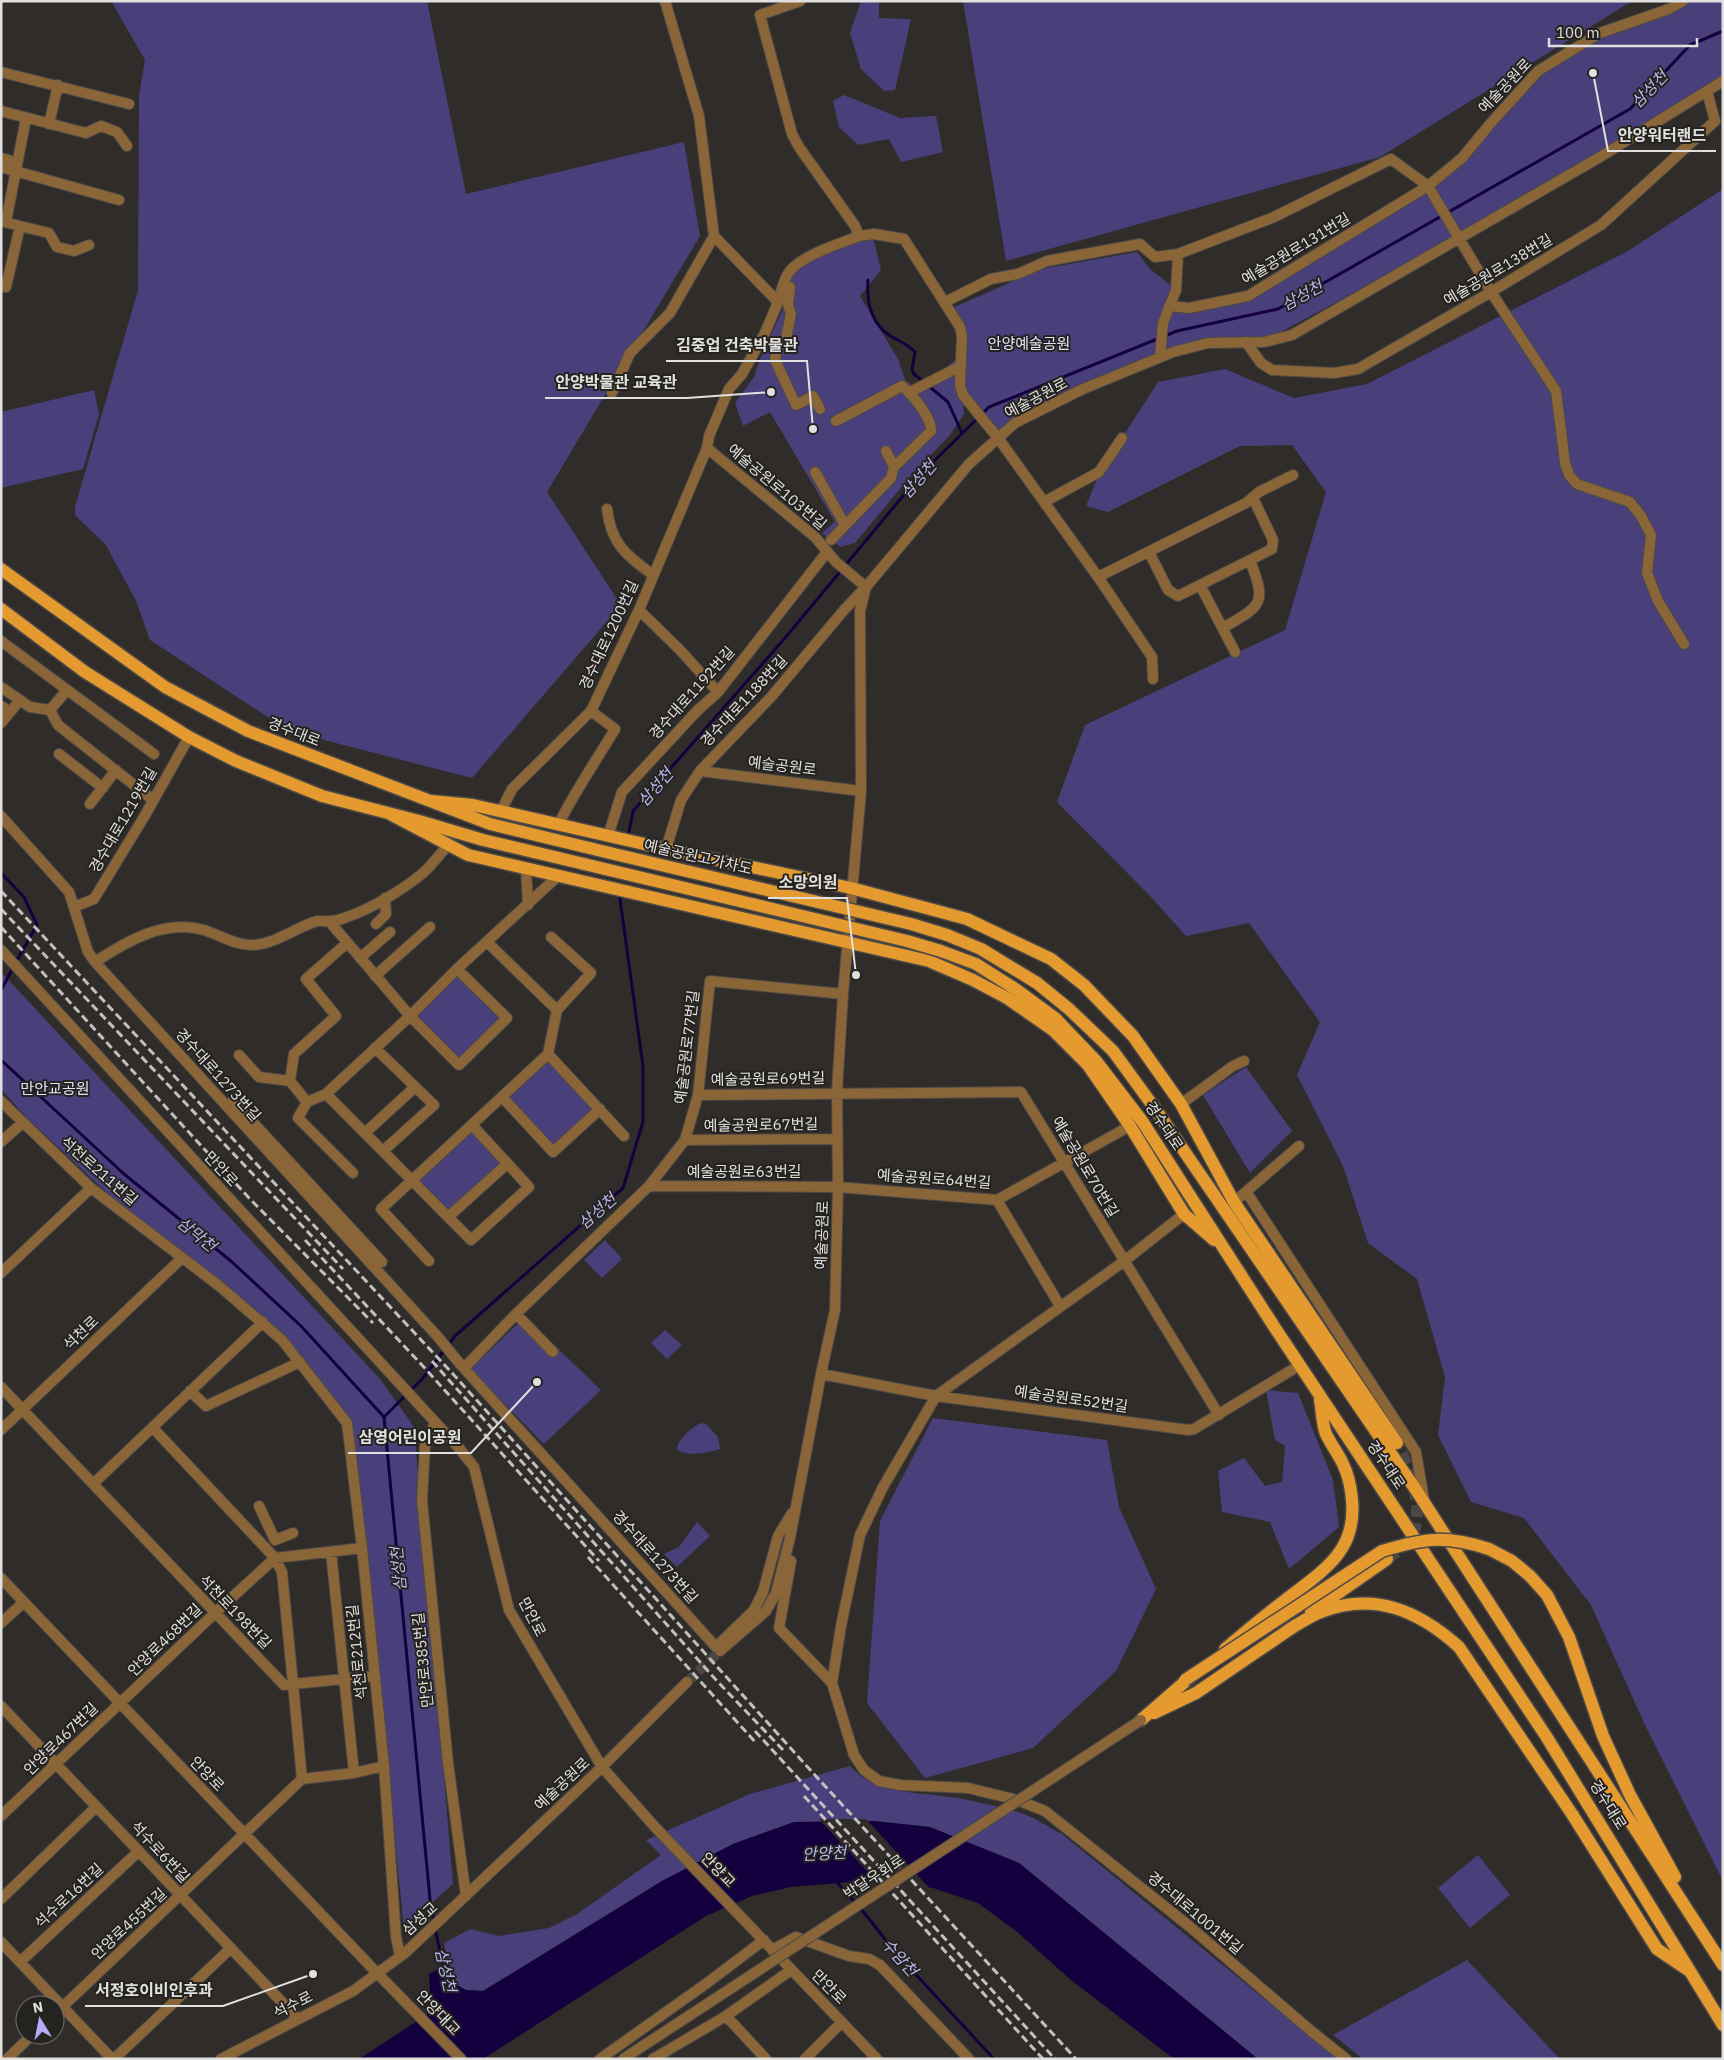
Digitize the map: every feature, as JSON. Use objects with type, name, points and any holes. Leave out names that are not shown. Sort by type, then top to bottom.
[{"type":"main road","name":"경수대로","points":[[1,569],[165,687],[248,731],[490,824],[610,853]]},
{"type":"main road","points":[[1,609],[85,672],[189,737],[236,761],[322,796],[390,814],[468,855],[929,962],[973,980],[1025,1010],[1053,1030],[1088,1065],[1130,1126],[1184,1214],[1224,1249]]},
{"type":"main road","points":[[432,801],[473,805],[661,848],[851,888],[967,919],[1051,959],[1084,985],[1133,1036],[1181,1104],[1236,1205],[1397,1443]]},
{"type":"main road","name":"경수대로","points":[[390,814],[483,840],[907,940],[976,964],[1017,990],[1055,1018],[1096,1061],[1142,1121],[1300,1365],[1546,1736],[1723,2025]]},
{"type":"main road","name":"예술공원고가차도","points":[[610,853],[911,924],[948,935],[981,949]]},
{"type":"main road","name":"경수대로","points":[[981,949],[1037,982],[1070,1008],[1113,1051],[1245,1239],[1425,1504],[1720,1961]]},
{"type":"main road","points":[[1236,1205],[1245,1239]]},
{"type":"main road","points":[[1141,1720],[1185,1680],[1322,1572],[1337,1557],[1346,1543],[1351,1528],[1353,1506],[1344,1463],[1325,1432],[1320,1395]]},
{"type":"main road","points":[[1185,1680],[1382,1551],[1414,1541],[1443,1538],[1465,1541],[1489,1549],[1518,1566],[1548,1595],[1568,1637],[1603,1736],[1630,1795],[1720,1961]]},
{"type":"main road","points":[[1141,1720],[1196,1694],[1387,1559]]},
{"type":"main road","points":[[1290,1629],[1320,1612],[1343,1605],[1362,1603],[1385,1605],[1404,1610],[1426,1620],[1441,1631],[1459,1647],[1572,1814],[1657,1950],[1692,1972]]},
{"type":"street","points":[[612,393],[630,353],[670,313],[714,236],[699,116],[665,1]]},
{"type":"street","points":[[800,1],[760,14],[792,134],[799,147],[856,226],[859,236],[874,234],[904,239],[960,327],[962,336],[960,386],[1098,577],[1152,657],[1154,679]]},
{"type":"street","name":"예술공원로","points":[[1431,190],[1462,158],[1538,71],[1600,33],[1669,9],[1683,1]]},
{"type":"street","points":[[1,72],[129,104]]},
{"type":"street","name":"예술공원로","points":[[720,1651],[766,1611],[776,1593],[788,1548],[835,1310],[838,1187],[837,1093],[842,994],[861,792],[860,611],[863,584],[995,435],[1015,423],[1160,352],[1208,343],[1264,342],[1292,335],[1600,157],[1723,81]]},
{"type":"street","points":[[49,124],[58,85]]},
{"type":"street","name":"예술공원로138번길","points":[[1246,342],[1261,363],[1272,370],[1334,373],[1358,369],[1491,292],[1601,225],[1715,121],[1706,91]]},
{"type":"street","points":[[1,111],[86,133],[101,126],[117,132],[127,146]]},
{"type":"street","points":[[8,169],[26,118]]},
{"type":"street","points":[[1,158],[9,160],[3,222],[49,233],[58,247],[74,250],[89,245]]},
{"type":"street","points":[[945,302],[992,279],[1018,274],[1047,261],[1140,244],[1155,256],[1178,254],[1274,217],[1392,159],[1431,190],[1491,292],[1556,391],[1565,463],[1569,476],[1577,484],[1630,502],[1641,516],[1650,535],[1647,573],[1658,601],[1684,644]]},
{"type":"street","points":[[8,169],[118,200]]},
{"type":"street","name":"예술공원로131번길","points":[[1168,306],[1190,308],[1248,296],[1431,190]]},
{"type":"street","points":[[1,286],[6,287],[20,226]]},
{"type":"street","points":[[714,236],[778,302]]},
{"type":"street","name":"예술공원로103번길","points":[[859,236],[795,266],[783,284],[778,302],[765,333],[742,374],[729,389],[709,436],[707,448],[814,537],[836,562],[863,584]]},
{"type":"street","points":[[1160,352],[1163,323],[1168,306],[1176,290],[1178,254]]},
{"type":"street","points":[[790,287],[788,305],[791,314],[785,343],[777,347],[774,360],[796,405],[814,396],[820,409]]},
{"type":"street","points":[[910,392],[960,366]]},
{"type":"street","points":[[831,540],[891,478],[894,467],[931,431],[929,421],[910,392],[902,386],[836,422]]},
{"type":"street","points":[[1044,502],[1099,472],[1122,438]]},
{"type":"street","name":"경수대로1200번길","points":[[501,811],[512,789],[591,711],[639,610],[707,448]]},
{"type":"street","points":[[886,451],[894,467]]},
{"type":"street","points":[[815,472],[845,525]]},
{"type":"street","points":[[1098,577],[1246,503],[1259,492],[1294,475]]},
{"type":"street","points":[[1149,552],[1168,590],[1178,596],[1250,561],[1272,549],[1273,540],[1253,498]]},
{"type":"street","points":[[607,509],[608,523],[614,538],[622,550],[653,575]]},
{"type":"street","name":"경수대로1192번길","points":[[610,836],[622,792],[697,711],[718,692],[827,552]]},
{"type":"street","points":[[1223,628],[1256,607],[1260,586],[1250,561]]},
{"type":"street","name":"경수대로1188번길","points":[[661,848],[681,800],[700,771],[771,697],[844,610],[863,584]]},
{"type":"street","points":[[1200,585],[1235,652]]},
{"type":"street","points":[[639,610],[680,650],[718,692]]},
{"type":"street","points":[[1,641],[154,754]]},
{"type":"street","points":[[1,687],[30,707],[50,710]]},
{"type":"street","points":[[50,710],[67,690]]},
{"type":"street","points":[[1,723],[5,709],[20,700]]},
{"type":"street","points":[[50,710],[58,724],[153,800]]},
{"type":"street","points":[[558,824],[582,781],[615,729],[591,711]]},
{"type":"street","name":"경수대로1219번길","points":[[74,907],[94,899],[144,817],[189,737]]},
{"type":"street","points":[[59,754],[103,788]]},
{"type":"street","points":[[90,804],[116,770]]},
{"type":"street","name":"예술공원로","points":[[700,771],[861,792]]},
{"type":"street","name":"경수대로1273번길","points":[[1,816],[69,892],[88,952],[95,962],[344,1229],[463,1367],[716,1647],[754,1610],[763,1592],[778,1536],[796,1508]]},
{"type":"street","points":[[95,962],[143,934],[172,926],[186,926],[203,930],[239,944],[254,945],[273,941],[316,920],[329,921],[347,917],[385,898],[423,873],[448,845]]},
{"type":"street","points":[[526,869],[528,904]]},
{"type":"street","points":[[354,1172],[298,1118],[307,1102],[326,1094],[558,876]]},
{"type":"street","points":[[376,924],[386,914],[385,898]]},
{"type":"street","points":[[329,921],[410,1016],[459,1065],[507,1018],[458,969]]},
{"type":"street","points":[[375,976],[430,927]]},
{"type":"street","points":[[360,958],[390,932]]},
{"type":"street","points":[[429,1261],[381,1209],[548,1054],[557,1010],[591,973],[552,937]]},
{"type":"street","points":[[290,1081],[294,1054],[336,1016],[306,979],[347,942]]},
{"type":"street","points":[[488,943],[557,1010]]},
{"type":"street","name":"만안로","points":[[3,951],[459,1448],[474,1467],[509,1610],[602,1767],[654,1826]]},
{"type":"street","name":"예술공원로77번길","points":[[463,1367],[649,1186],[685,1140],[698,1095],[710,981],[842,994]]},
{"type":"street","points":[[374,1048],[434,1105],[383,1151]]},
{"type":"street","points":[[548,1054],[624,1136]]},
{"type":"street","points":[[240,1055],[259,1077],[290,1081],[307,1102]]},
{"type":"street","points":[[1181,1104],[1234,1066],[1244,1061]]},
{"type":"street","points":[[365,1133],[415,1087]]},
{"type":"street","name":"예술공원로70번길","points":[[837,1093],[1021,1092],[1065,1162],[1123,1262],[1219,1415]]},
{"type":"street","name":"예술공원로69번길","points":[[698,1095],[837,1093]]},
{"type":"street","points":[[326,1094],[471,1240],[529,1187],[472,1125]]},
{"type":"street","points":[[502,1097],[553,1152],[600,1108]]},
{"type":"street","name":"석천로211번길","points":[[1,1101],[91,1188],[182,1258]]},
{"type":"street","points":[[233,1101],[344,1229],[382,1262]]},
{"type":"street","points":[[1,1142],[22,1123]]},
{"type":"street","name":"예술공원로64번길","points":[[838,1187],[997,1200],[1130,1126]]},
{"type":"street","name":"예술공원로67번길","points":[[685,1140],[838,1139]]},
{"type":"street","points":[[1236,1205],[1299,1146]]},
{"type":"street","points":[[448,1216],[507,1164]]},
{"type":"street","name":"예술공원로63번길","points":[[649,1186],[838,1187]]},
{"type":"street","points":[[1,1273],[91,1188]]},
{"type":"street","points":[[1247,1193],[1416,1452],[1425,1504]]},
{"type":"street","points":[[997,1200],[1060,1306]]},
{"type":"street","points":[[832,1684],[841,1626],[860,1535],[883,1487],[936,1396],[1123,1262],[1184,1214]]},
{"type":"street","name":"석천로212번길","points":[[182,1258],[263,1322],[282,1340],[347,1423],[362,1548],[384,1766],[396,1937],[403,1954]]},
{"type":"street","name":"석천로","points":[[1,1430],[182,1258]]},
{"type":"street","points":[[516,1314],[553,1352]]},
{"type":"street","points":[[94,1483],[263,1322]]},
{"type":"street","points":[[190,1391],[206,1406],[300,1362]]},
{"type":"street","name":"예술공원로52번길","points":[[821,1374],[936,1396],[1194,1430],[1300,1365]]},
{"type":"street","name":"석천로198번길","points":[[1,1386],[284,1684],[293,1684]]},
{"type":"street","name":"만안로385번길","points":[[435,1423],[426,1446],[422,1500],[448,1763],[466,1896]]},
{"type":"street","points":[[152,1428],[275,1558],[282,1572],[302,1779],[354,1773],[384,1766]]},
{"type":"street","points":[[259,1506],[275,1540],[293,1533]]},
{"type":"street","points":[[796,1508],[796,1532],[779,1628],[832,1684]]},
{"type":"street","points":[[275,1558],[362,1548]]},
{"type":"street","points":[[331,1552],[354,1773]]},
{"type":"street","name":"안양로468번길","points":[[120,1704],[275,1558]]},
{"type":"street","name":"안양로","points":[[1,1578],[376,1972],[394,1988]]},
{"type":"street","points":[[1,1623],[24,1602]]},
{"type":"street","points":[[293,1684],[374,1676]]},
{"type":"street","name":"예술공원로","points":[[456,1907],[602,1767],[687,1682]]},
{"type":"street","name":"경수대로1001번길","points":[[832,1684],[854,1755],[864,1770],[879,1781],[900,1785],[968,1788],[1017,1800],[1045,1811],[1189,1926],[1346,2059]]},
{"type":"street","name":"안양로467번길","points":[[1,1816],[120,1704]]},
{"type":"street","name":"석수로6번길","points":[[1,1706],[298,2019]]},
{"type":"street","name":"박달우회로","points":[[623,2059],[1141,1720]]},
{"type":"street","name":"안양로455번길","points":[[65,2004],[302,1779]]},
{"type":"street","points":[[1,1899],[96,1807]]},
{"type":"street","name":"안양교","points":[[654,1826],[762,1937]]},
{"type":"street","name":"석수로16번길","points":[[20,1962],[139,1851]]},
{"type":"street","name":"삼성교","points":[[403,1954],[456,1907]]},
{"type":"street","points":[[600,2059],[707,1983],[762,1937]]},
{"type":"street","name":"만안로","points":[[762,1937],[772,1950],[877,2059]]},
{"type":"street","points":[[772,1950],[796,1937],[849,1956],[869,1959],[880,1965],[969,2059]]},
{"type":"street","points":[[1,1942],[47,1995]]},
{"type":"street","points":[[65,2015],[113,2059],[232,1948]]},
{"type":"street","points":[[376,1972],[403,1954]]},
{"type":"street","points":[[653,2059],[726,2016],[791,1970]]},
{"type":"street","name":"석수로","points":[[221,2059],[352,1992],[376,1972]]},
{"type":"street","name":"안양대교","points":[[394,1988],[461,2059]]},
{"type":"street","points":[[726,2016],[766,2059]]},
{"type":"street","points":[[805,2059],[842,2022]]},
{"type":"street","points":[[7,2059],[22,2045]]},
{"type":"green space","points":[[111,1],[427,1],[466,194],[684,142],[700,236],[547,492],[621,605],[472,778],[289,731],[150,640],[136,601],[106,545],[75,515],[75,507],[138,290],[139,96],[145,60]]},
{"type":"green space","points":[[861,1],[879,1],[879,18],[911,19],[895,90],[884,91],[861,69],[850,33]]},
{"type":"green space","points":[[963,1],[1632,1],[1380,157],[1006,261]]},
{"type":"green space","name":"안양예술공원","points":[[1681,1],[1723,1],[1723,78],[1459,236],[1264,341],[1208,342],[1159,356],[998,437],[963,394],[961,354],[952,308],[1041,269],[1137,252],[1150,269],[1176,289],[1169,304],[1189,307],[1248,295],[1428,185],[1513,98],[1537,70],[1600,32]]},
{"type":"green space","points":[[844,95],[900,118],[936,116],[943,152],[901,162],[889,139],[858,145],[839,127],[833,101]]},
{"type":"green space","points":[[1723,189],[1723,1881],[1645,1725],[1591,1605],[1524,1518],[1471,1502],[1438,1435],[1445,1377],[1417,1279],[1368,1243],[1343,1166],[1297,1075],[1320,1022],[1249,923],[1186,936],[1151,897],[1057,802],[1085,725],[1285,630],[1326,492],[1292,445],[1240,446],[1108,512],[1086,506],[1099,474],[1158,382],[1225,369],[1294,398],[1367,384],[1628,251]]},
{"type":"green space","points":[[873,237],[881,270],[860,296],[898,359],[905,380],[912,385],[936,374],[958,357],[964,414],[950,435],[915,471],[855,543],[840,547],[822,533],[835,522],[770,412],[743,426],[735,403],[754,377],[760,359],[784,307],[788,277],[800,266],[852,241]]},
{"type":"green space","points":[[94,390],[99,414],[83,469],[1,488],[1,412]]},
{"type":"green space","points":[[457,969],[507,1018],[459,1065],[410,1016]]},
{"type":"green space","name":"만안교공원","points":[[1,972],[381,1380],[414,1427],[453,1884],[404,1928],[352,1420],[303,1359],[122,1207],[26,1117],[1,1089]]},
{"type":"green space","points":[[548,1054],[600,1109],[553,1152],[502,1097]]},
{"type":"green space","points":[[1246,1067],[1292,1131],[1250,1173],[1203,1095]]},
{"type":"green space","points":[[472,1125],[507,1164],[448,1217],[412,1180]]},
{"type":"green space","points":[[605,1240],[622,1259],[602,1278],[584,1260]]},
{"type":"green space","points":[[525,1317],[601,1390],[544,1444],[470,1369]]},
{"type":"green space","points":[[665,1330],[682,1345],[667,1359],[651,1343]]},
{"type":"green space","points":[[1266,1390],[1298,1393],[1333,1480],[1339,1527],[1289,1569],[1270,1522],[1222,1512],[1218,1471],[1244,1458],[1265,1486],[1282,1482],[1285,1446],[1275,1440]]},
{"type":"green space","points":[[933,1418],[1107,1440],[1119,1507],[1156,1589],[1116,1671],[1033,1748],[925,1778],[867,1703],[880,1521]]},
{"type":"green space","points":[[701,1423],[706,1424],[718,1437],[720,1449],[693,1454],[677,1450],[677,1446],[685,1435]]},
{"type":"green space","points":[[697,1522],[710,1536],[677,1567],[664,1554],[679,1547]]},
{"type":"green space","points":[[850,1766],[872,1783],[884,1787],[984,1803],[1024,1814],[1062,1834],[1338,2059],[1258,2059],[1019,1863],[930,1827],[874,1821],[794,1822],[733,1844],[662,1881],[483,1991],[466,1990],[453,1983],[444,1943],[470,1929],[499,1936],[549,1928],[577,1914],[661,1855],[646,1840],[750,1794]]},
{"type":"green space","points":[[1478,1855],[1510,1895],[1470,1928],[1438,1888]]},
{"type":"green space","points":[[1467,1960],[1560,2059],[1363,2059],[1333,2035]]},
{"type":"water","name":"안양천","points":[[874,1821],[930,1827],[1019,1863],[1258,2059],[1174,2059],[1071,1980],[1016,1931],[978,1903],[933,1888],[863,1881],[791,1887],[752,1896],[706,1916],[483,2059],[359,2059],[431,2012],[429,1974],[449,1963],[453,1983],[466,1990],[483,1991],[662,1881],[733,1844],[794,1822]]},
{"type":"pier","points":[[819,1819],[866,1819],[932,1891],[880,1885]]},
{"type":"waterway","name":"삼성천","points":[[628,837],[633,811],[785,638],[922,473],[989,407],[1177,331],[1278,309],[1630,109],[1690,45],[1723,31]]},
{"type":"waterway","points":[[868,280],[870,308],[875,321],[885,332],[915,352],[912,370],[914,374],[948,402],[962,433]]},
{"type":"waterway","name":"삼막천","points":[[1,873],[24,897],[37,925],[16,962]]},
{"type":"waterway","name":"삼성천","points":[[434,1923],[430,1899],[384,1417],[423,1378],[455,1336],[623,1188],[643,1122],[643,1066],[619,892]]},
{"type":"waterway","name":"삼막천","points":[[1,990],[13,968]]},
{"type":"waterway","name":"삼막천","points":[[1,1060],[124,1174],[232,1262],[301,1326],[384,1417]]},
{"type":"waterway","name":"수암천","points":[[835,1880],[895,1952],[994,2059]]},
{"type":"waterway","name":"삼성천","points":[[435,1929],[444,1969]]},
{"type":"tunnel","points":[[1387,1559],[1409,1541],[1415,1527],[1417,1515],[1417,1502],[1411,1477],[1397,1443]]},
{"type":"tunnel","points":[[687,1682],[720,1651]]},
{"type":"railway","points":[[1,891],[453,1374],[813,1773],[1076,2059]]},
{"type":"railway","points":[[1,909],[343,1269]]},
{"type":"railway","points":[[1,927],[249,1198],[373,1323]]},
{"type":"railway","points":[[305,1240],[421,1364],[599,1561]]},
{"type":"railway","points":[[432,1361],[717,1681],[784,1751]]},
{"type":"railway","points":[[588,1557],[757,1744]]},
{"type":"railway","points":[[755,1731],[1055,2059]]},
{"type":"railway","points":[[804,1796],[1043,2059]]},
{"type":"place","name":"안양워터랜드","points":[[1593,73]]},
{"type":"place","name":"안양박물관 교육관","points":[[771,392]]},
{"type":"place","name":"김중업 건축박물관","points":[[813,429]]},
{"type":"place","name":"소망의원","points":[[856,975]]},
{"type":"place","name":"삼영어린이공원","points":[[537,1382]]},
{"type":"place","name":"서정호이비인후과","points":[[313,1974]]}]
